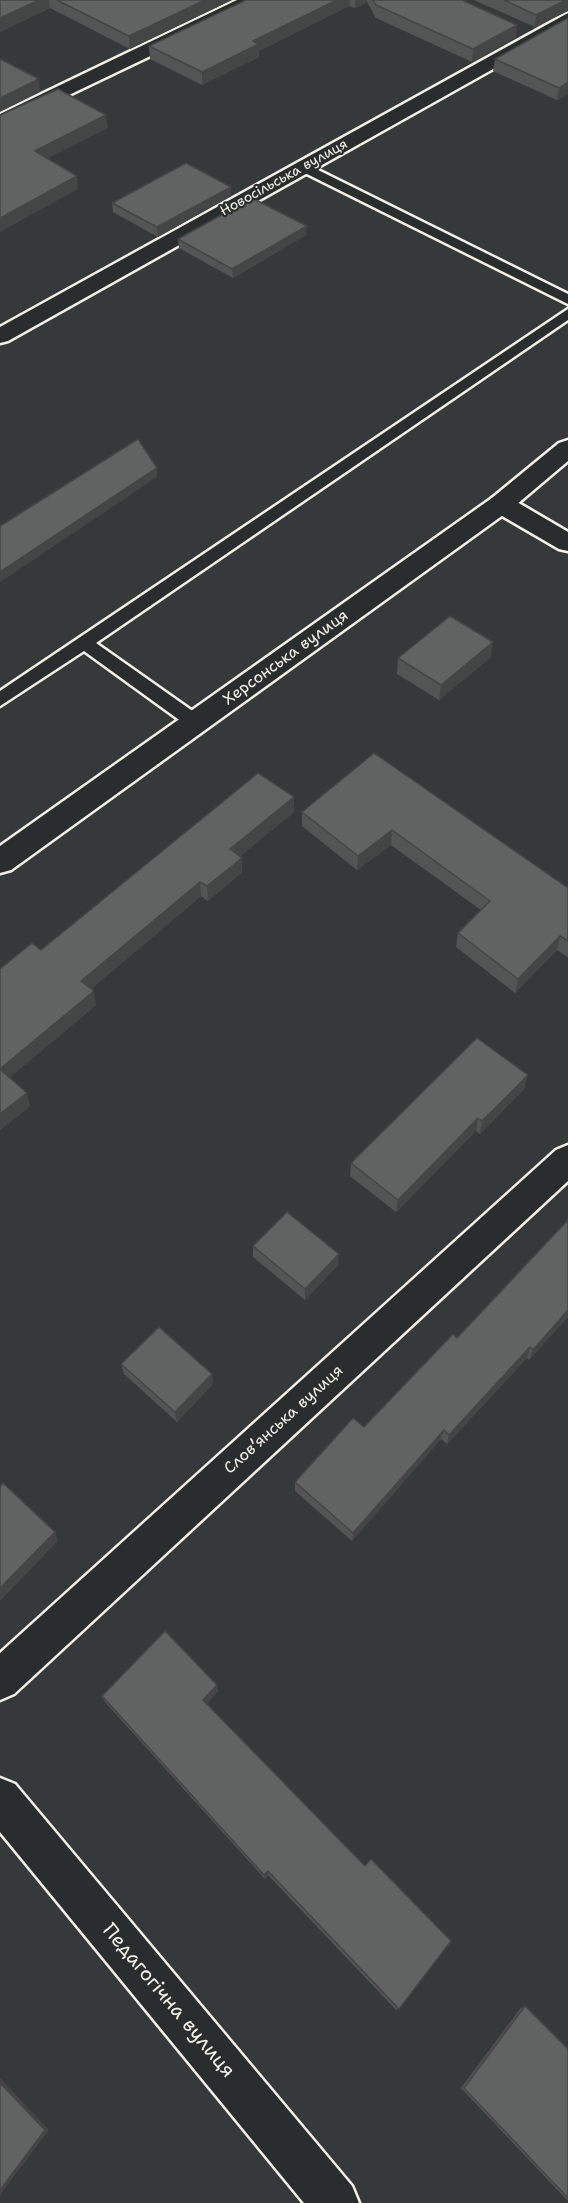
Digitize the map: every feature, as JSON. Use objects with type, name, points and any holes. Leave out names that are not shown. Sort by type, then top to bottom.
[{"type":"street","points":[[0,123],[252,0]]},
{"type":"street","name":"Новосільська вулиця","points":[[2,333],[568,19]]},
{"type":"street","points":[[515,28],[536,37]]},
{"type":"street","name":"Херсонська вулиця","points":[[0,862],[501,504],[568,448]]},
{"type":"street","points":[[501,504],[568,543]]},
{"type":"street","name":"Словʼянська вулиця","points":[[0,1680],[568,1160]]},
{"type":"street","name":"Педагогічна вулиця","points":[[0,1799],[335,2203]]},
{"type":"lane","points":[[304,167],[568,300]]},
{"type":"lane","points":[[0,700],[568,313]]},
{"type":"lane","points":[[84,643],[195,722]]},
{"type":"building","points":[[0,0],[39,0],[0,18]]},
{"type":"building","points":[[57,0],[205,0],[129,36]]},
{"type":"building","points":[[246,0],[337,0],[253,41],[259,44],[202,72],[149,46]]},
{"type":"building","points":[[373,0],[462,0],[517,25],[473,49],[376,5]]},
{"type":"building","points":[[504,0],[566,0],[536,15]]},
{"type":"building","points":[[568,18],[568,82],[559,88],[495,59]]},
{"type":"building","points":[[0,59],[39,79],[0,98]]},
{"type":"building","points":[[58,89],[106,115],[35,151],[77,176],[0,218],[0,115]]},
{"type":"building","points":[[186,163],[231,187],[157,227],[112,203]]},
{"type":"building","points":[[252,198],[307,226],[232,269],[178,239]]},
{"type":"building","points":[[138,439],[157,468],[0,572],[0,526]]},
{"type":"building","points":[[450,616],[493,642],[441,685],[398,658]]},
{"type":"building","points":[[374,753],[568,888],[568,941],[560,936],[518,979],[458,933],[490,901],[392,830],[358,856],[302,812]]},
{"type":"building","points":[[258,773],[294,797],[230,849],[242,858],[207,886],[200,882],[81,981],[94,991],[0,1069],[0,969],[32,943],[41,950]]},
{"type":"building","points":[[477,1038],[528,1075],[482,1121],[478,1118],[398,1200],[351,1163]]},
{"type":"building","points":[[0,1069],[27,1093],[0,1114]]},
{"type":"building","points":[[287,1212],[339,1254],[305,1289],[253,1246]]},
{"type":"building","points":[[568,1220],[568,1310],[533,1350],[530,1347],[449,1435],[444,1430],[353,1533],[295,1482],[353,1418],[364,1427],[453,1334],[457,1338]]},
{"type":"building","points":[[159,1327],[212,1374],[175,1412],[121,1364]]},
{"type":"building","points":[[3,1483],[55,1532],[0,1588],[0,1487]]},
{"type":"building","points":[[165,1631],[217,1685],[203,1700],[365,1866],[371,1859],[451,1941],[399,2009],[268,1871],[264,1875],[102,1696]]},
{"type":"building","points":[[525,2006],[568,2049],[568,2198],[464,2088]]},
{"type":"building","points":[[0,2083],[45,2130],[0,2190]]}]
